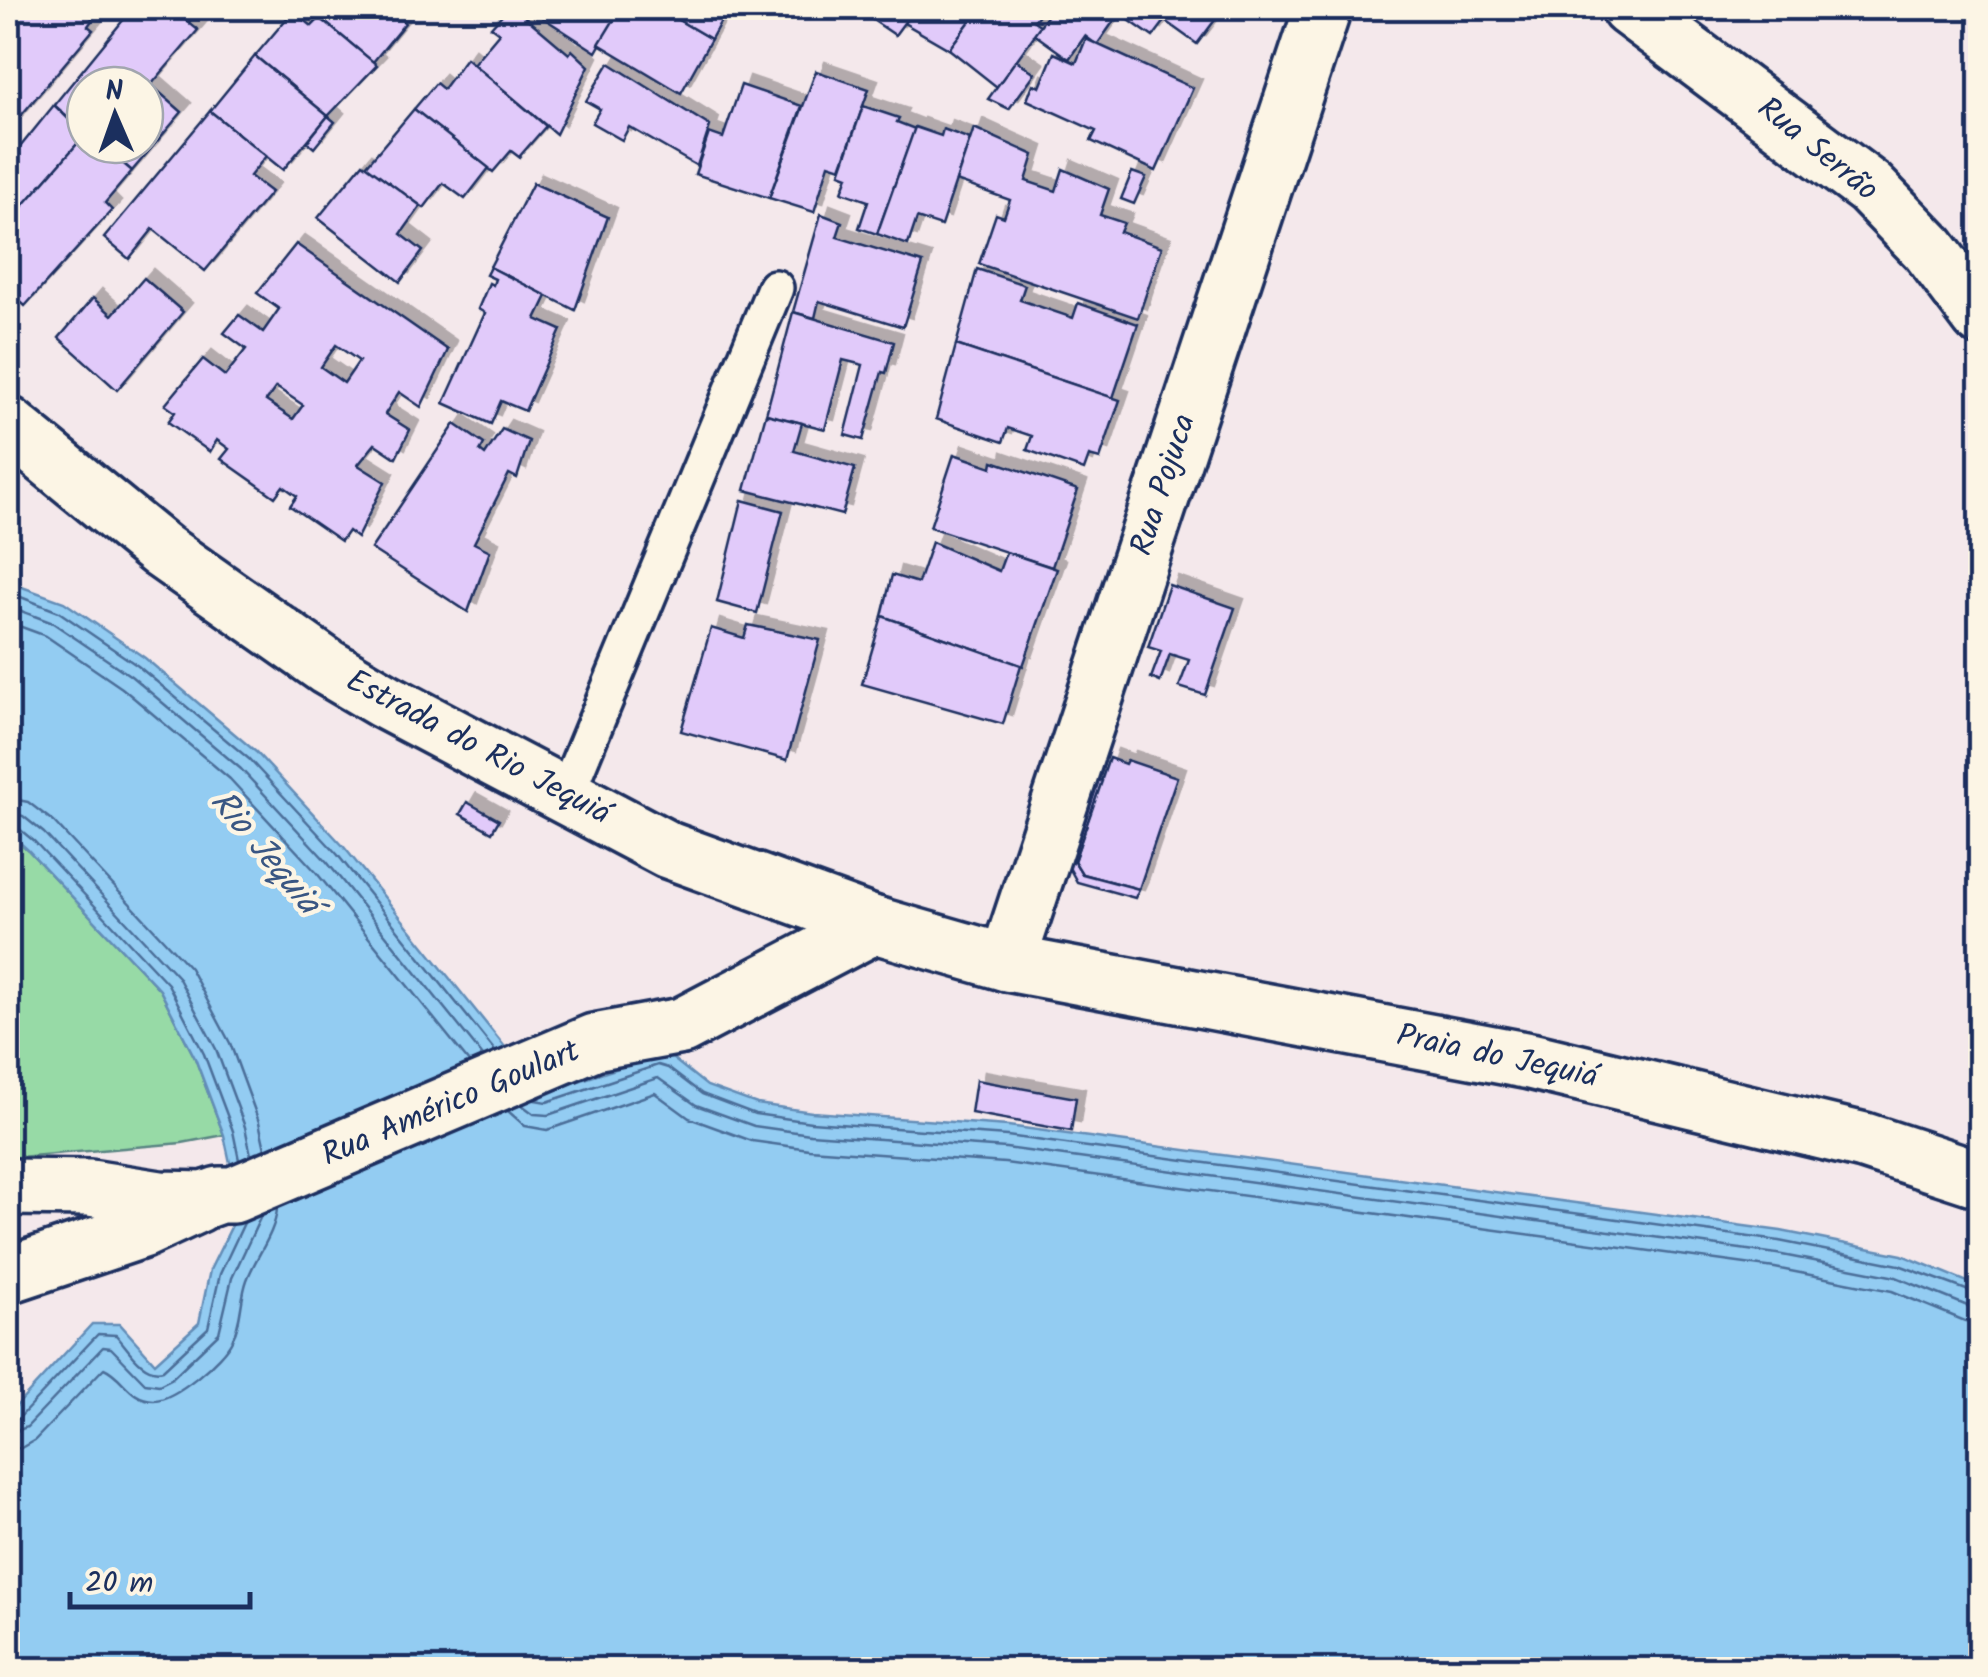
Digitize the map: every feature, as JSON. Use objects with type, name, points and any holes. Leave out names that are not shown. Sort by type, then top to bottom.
[{"type":"street","name":"Rua Pojuca","points":[[1007,963],[1324,8]]},
{"type":"street","name":"Rua Serrão","points":[[1629,8],[1870,188],[1929,249],[1980,317]]},
{"type":"street","name":"Estrada do Rio Jequiá","points":[[8,425],[162,552],[327,666],[385,701],[668,850],[875,925],[1007,963]]},
{"type":"street","name":"Rua Américo Goulart","points":[[8,1187],[75,1188],[160,1199],[219,1198],[594,1042],[682,1026],[875,925]]},
{"type":"street","name":"Praia do Jequiá","points":[[1007,963],[1530,1061],[1864,1141],[1980,1178]]},
{"type":"street","points":[[8,1275],[142,1230],[219,1198]]},
{"type":"lane","points":[[566,794],[775,288]]},
{"type":"green space","points":[[8,832],[160,990],[195,1058],[224,1135],[182,1143],[8,1158]]},
{"type":"water","name":"Rio Jequiá","points":[[8,582],[64,602],[145,658],[256,752],[344,847],[542,1093],[658,1055],[672,1058],[707,1086],[757,1104],[812,1112],[1008,1126],[1781,1231],[1902,1255],[1980,1287],[1980,1669],[8,1669],[8,1415],[92,1324],[120,1324],[155,1363],[199,1323],[210,1270],[240,1209],[224,1135],[195,1058],[160,990],[8,832]]},
{"type":"building","points":[[23,8],[78,8],[93,19],[88,26],[93,30],[8,131],[8,26]]},
{"type":"building","points":[[133,8],[171,8],[198,30],[165,69],[165,65],[87,65]]},
{"type":"building","points":[[171,8],[201,8],[189,22]]},
{"type":"building","points":[[308,8],[410,8],[401,19],[405,23],[373,62]]},
{"type":"building","points":[[508,8],[517,10],[589,66],[556,134],[473,64],[499,33],[491,27]]},
{"type":"building","points":[[528,8],[621,8],[596,52]]},
{"type":"building","points":[[621,8],[658,8],[711,39],[681,93],[599,44]]},
{"type":"building","points":[[658,8],[728,8],[711,39]]},
{"type":"building","points":[[855,8],[915,8],[895,35]]},
{"type":"building","points":[[915,8],[980,8],[949,49],[904,23]]},
{"type":"building","points":[[980,8],[1044,8],[1034,21],[1041,26],[997,87],[949,49]]},
{"type":"building","points":[[1053,8],[1107,8],[1118,15],[1097,45],[1085,36],[1069,59],[1034,34]]},
{"type":"building","points":[[1224,8],[1197,44],[1165,21],[1153,37],[1116,11]]},
{"type":"building","points":[[293,11],[312,26],[320,18],[377,65],[328,116],[255,56]]},
{"type":"building","points":[[1086,39],[1193,88],[1156,171],[1091,141],[1096,131],[1027,100],[1033,84],[1040,87],[1054,53],[1076,63]]},
{"type":"building","points":[[255,56],[328,116],[283,170],[210,111]]},
{"type":"building","points":[[466,58],[546,126],[519,157],[511,151],[493,172],[414,109],[436,83],[443,89]]},
{"type":"building","points":[[1016,60],[1035,73],[1009,109],[988,99]]},
{"type":"building","points":[[609,63],[710,126],[697,166],[629,127],[622,140],[592,123],[600,109],[586,101]]},
{"type":"building","points":[[816,71],[869,89],[841,168],[829,164],[814,212],[769,198]]},
{"type":"building","points":[[741,85],[802,106],[769,198],[695,174],[709,133],[723,138]]},
{"type":"building","points":[[65,91],[65,114],[54,105]]},
{"type":"building","points":[[165,97],[182,112],[165,132]]},
{"type":"building","points":[[54,105],[65,116],[65,158],[8,223],[8,162]]},
{"type":"building","points":[[863,106],[899,118],[897,122],[915,129],[877,234],[859,228],[868,201],[842,192],[848,176],[840,173]]},
{"type":"building","points":[[414,109],[489,168],[465,199],[443,183],[424,208],[366,166]]},
{"type":"building","points":[[210,111],[266,156],[250,176],[271,192],[205,271],[153,229],[129,259],[104,238]]},
{"type":"building","points":[[328,116],[335,122],[314,148],[307,142]]},
{"type":"building","points":[[915,127],[941,136],[943,129],[970,139],[941,226],[917,218],[908,245],[877,234]]},
{"type":"building","points":[[974,128],[1034,155],[1026,181],[1056,191],[1063,169],[1109,189],[1100,215],[1124,223],[1120,232],[1162,247],[1138,318],[979,264],[996,214],[1004,217],[1010,200],[956,181]]},
{"type":"building","points":[[65,158],[65,165],[125,165],[132,171],[105,203],[112,210],[25,306],[8,290],[8,223]]},
{"type":"building","points":[[363,163],[421,206],[401,234],[423,251],[400,282],[318,218]]},
{"type":"building","points":[[1132,172],[1146,177],[1134,204],[1121,199]]},
{"type":"building","points":[[533,183],[608,217],[575,310],[490,267]]},
{"type":"building","points":[[821,214],[842,222],[837,237],[923,263],[903,327],[819,301],[815,318],[793,312]]},
{"type":"building","points":[[296,244],[448,350],[421,407],[399,392],[385,414],[410,430],[396,458],[375,444],[358,465],[385,482],[357,538],[348,531],[341,541],[290,506],[297,496],[283,486],[275,497],[221,459],[229,449],[217,440],[210,452],[168,422],[175,412],[165,405],[203,359],[225,376],[246,349],[224,333],[239,315],[263,332],[279,309],[257,293]],"holes":[[[336,345],[359,361],[344,383],[321,367]],[[276,387],[303,405],[293,419],[266,401]]]},
{"type":"building","points":[[490,267],[547,296],[536,319],[561,330],[525,411],[501,401],[491,424],[444,403],[485,313],[478,309],[489,283],[493,285],[495,279],[486,275]]},
{"type":"building","points":[[977,269],[1025,285],[1020,300],[1073,318],[1078,303],[1138,324],[1113,398],[956,345]]},
{"type":"building","points":[[144,278],[183,312],[117,390],[59,338],[93,298],[112,315]]},
{"type":"building","points":[[793,312],[894,342],[863,440],[845,435],[863,365],[843,360],[825,429],[766,414]]},
{"type":"building","points":[[956,345],[1120,400],[1100,459],[1089,456],[1084,470],[1027,450],[1032,436],[1008,428],[1003,442],[936,419]]},
{"type":"building","points":[[766,414],[802,423],[794,451],[855,468],[842,515],[745,490]]},
{"type":"building","points":[[455,424],[484,444],[480,451],[485,455],[502,429],[529,441],[517,478],[509,474],[474,543],[490,551],[468,612],[371,549]]},
{"type":"building","points":[[954,454],[992,467],[993,461],[1078,490],[1052,567],[930,527]]},
{"type":"building","points":[[742,500],[783,511],[757,613],[717,602]]},
{"type":"building","points":[[932,542],[999,571],[1006,552],[1057,569],[1023,666],[882,616],[892,575],[918,583]]},
{"type":"building","points":[[1169,585],[1235,608],[1205,695],[1179,687],[1189,660],[1170,654],[1160,682],[1151,678],[1161,651],[1148,647]]},
{"type":"building","points":[[882,616],[1021,665],[1003,724],[862,684]]},
{"type":"building","points":[[748,625],[820,640],[787,760],[681,731],[711,628],[744,638]]},
{"type":"building","points":[[1109,758],[1177,777],[1139,889],[1082,874],[1074,861]]},
{"type":"building","points":[[1093,778],[1102,781],[1074,861],[1082,874],[1139,889],[1135,898],[1077,882],[1065,860]]},
{"type":"building","points":[[467,802],[499,820],[492,832],[460,814]]},
{"type":"building","points":[[976,1080],[1076,1098],[1071,1131],[971,1113]]}]
